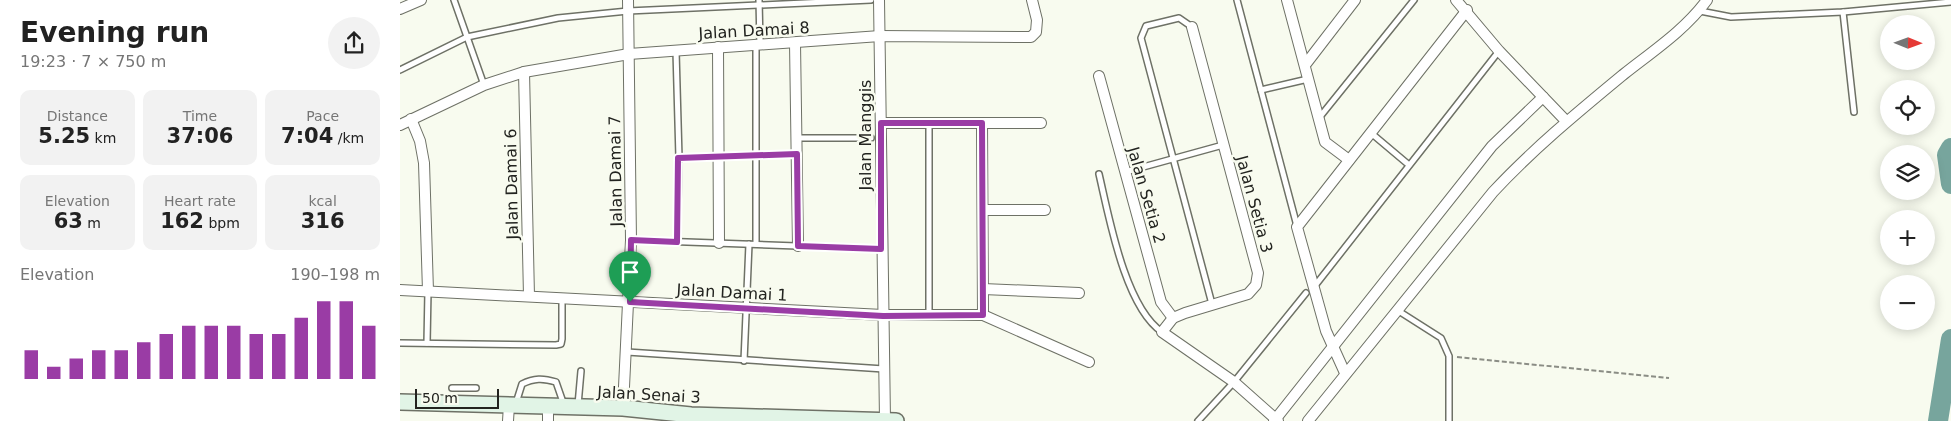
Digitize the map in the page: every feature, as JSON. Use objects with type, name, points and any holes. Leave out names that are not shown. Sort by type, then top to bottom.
[{"type":"street","points":[[400,9],[421,0]]},
{"type":"street","name":"Jalan Manggis","points":[[879,0],[884,369],[890,420]]},
{"type":"street","name":"Jalan Damai 8","points":[[400,125],[484,85],[524,72],[629,54],[880,36],[1031,37],[1036,32],[1037,20],[1032,0]]},
{"type":"street","points":[[1287,0],[1326,142],[1349,160]]},
{"type":"street","points":[[1305,65],[1355,0]]},
{"type":"street","points":[[1456,0],[1467,10],[1499,51],[1566,122]]},
{"type":"street","points":[[1308,421],[1493,192],[1522,160],[1699,11],[1707,0]]},
{"type":"street","name":"Jalan Damai 7","points":[[623,408],[630,302],[631,240],[628,5]]},
{"type":"street","points":[[1345,374],[1310,290],[1297,227],[1467,10]]},
{"type":"street","name":"Jalan Setia 3","points":[[1173,318],[1248,294],[1256,285],[1258,273],[1192,26]]},
{"type":"street","points":[[795,43],[798,246]]},
{"type":"street","points":[[718,47],[718,243]]},
{"type":"street","name":"Jalan Damai 6","points":[[524,72],[529,296]]},
{"type":"street","name":"Jalan Setia 2","points":[[1099,76],[1161,302],[1173,318]]},
{"type":"street","points":[[1173,318],[1162,332],[1234,382],[1276,420],[1492,146],[1543,97]]},
{"type":"street","points":[[411,119],[420,141],[424,163],[428,291]]},
{"type":"street","points":[[881,123],[1041,123]]},
{"type":"street","points":[[982,123],[983,315],[1089,362]]},
{"type":"street","points":[[983,210],[1045,210]]},
{"type":"street","points":[[983,289],[1078,293]]},
{"type":"street","name":"Jalan Damai 1","points":[[400,290],[883,316],[983,315]]},
{"type":"street","name":"Jalan Senai 3","points":[[400,402],[469,396],[548,414],[571,408],[623,408],[691,418],[890,420]]},
{"type":"street","points":[[508,421],[512,405]]},
{"type":"lane","points":[[454,0],[484,85]]},
{"type":"lane","points":[[400,70],[467,37],[628,5],[871,0]]},
{"type":"lane","points":[[1237,0],[1297,227]]},
{"type":"lane","points":[[1319,118],[1414,0]]},
{"type":"lane","points":[[1463,0],[1467,10]]},
{"type":"lane","points":[[756,244],[759,2]]},
{"type":"lane","points":[[1699,11],[1732,17],[1843,12],[1951,2]]},
{"type":"lane","points":[[1843,12],[1854,112]]},
{"type":"lane","points":[[1192,26],[1180,18],[1146,26],[1141,34],[1212,304]]},
{"type":"lane","points":[[676,50],[677,242]]},
{"type":"lane","points":[[1198,421],[1234,382],[1310,290],[1499,51]]},
{"type":"lane","points":[[1261,90],[1308,79]]},
{"type":"lane","points":[[929,123],[929,315]]},
{"type":"lane","points":[[1371,133],[1409,165]]},
{"type":"lane","points":[[796,138],[871,138]]},
{"type":"lane","points":[[1125,172],[1223,145]]},
{"type":"lane","points":[[678,158],[797,154]]},
{"type":"lane","points":[[1099,174],[1128,280],[1152,325],[1162,332]]},
{"type":"lane","points":[[631,240],[881,249]]},
{"type":"lane","points":[[744,362],[749,244]]},
{"type":"lane","points":[[427,343],[428,291]]},
{"type":"lane","points":[[400,342],[560,344],[562,298]]},
{"type":"lane","points":[[1397,310],[1441,338],[1449,356],[1449,421]]},
{"type":"lane","points":[[627,352],[744,362],[884,369]]},
{"type":"lane","points":[[571,408],[580,371]]},
{"type":"lane","points":[[512,405],[522,384],[532,379],[545,378],[556,382],[571,408]]},
{"type":"lane","points":[[452,388],[469,396],[476,388]]},
{"type":"path","points":[[1449,356],[1669,378]]},
{"type":"waterway","points":[[1951,148],[1947,155],[1951,184]]},
{"type":"waterway","points":[[1938,421],[1951,339]]},
{"type":"route","points":[[881,123],[982,123],[983,315],[883,316],[630,302],[631,240],[677,242],[678,158],[797,154],[798,246],[881,249],[881,123]]}]
